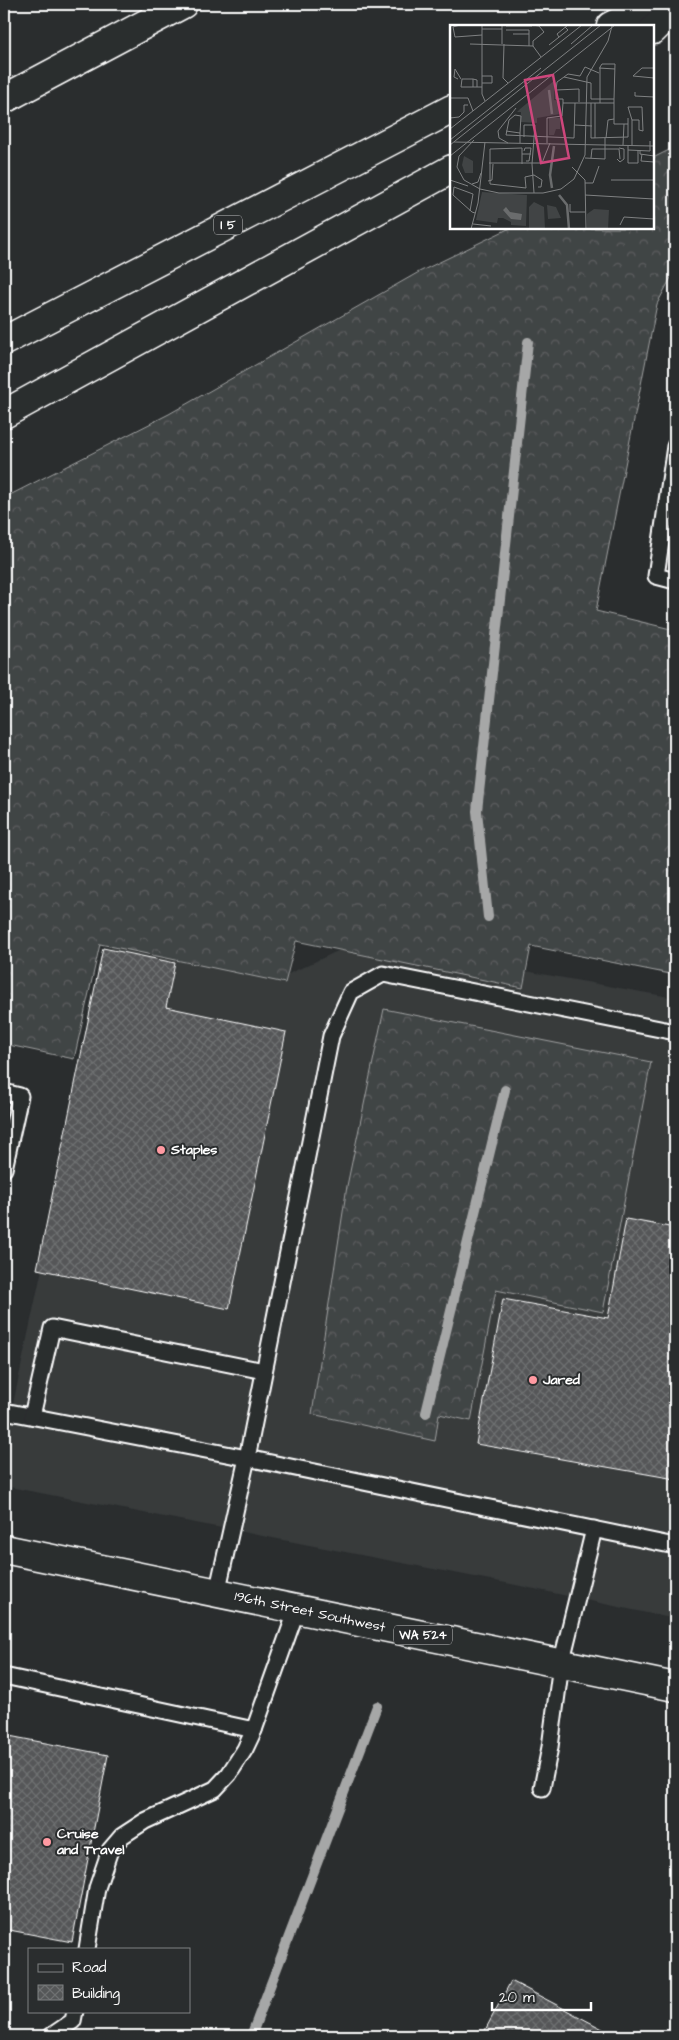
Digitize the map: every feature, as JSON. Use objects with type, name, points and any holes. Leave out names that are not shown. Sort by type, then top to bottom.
[{"type":"main road","points":[[4,99],[183,4]]},
{"type":"main road","points":[[613,25],[654,4]]},
{"type":"main road","points":[[654,29],[675,8]]},
{"type":"main road","name":"I 5","points":[[4,341],[450,110]]},
{"type":"main road","points":[[4,414],[450,170]]},
{"type":"main road","name":"196th Street Southwest","points":[[4,1549],[675,1687]]},
{"type":"lane","points":[[675,446],[656,576],[675,581]]},
{"type":"lane","points":[[217,1593],[247,1458],[331,1036],[351,992],[383,974],[675,1032]]},
{"type":"lane","points":[[4,1092],[20,1096],[4,1169]]},
{"type":"lane","points":[[32,1416],[52,1328],[264,1371]]},
{"type":"lane","points":[[4,1411],[247,1458],[675,1546]]},
{"type":"lane","points":[[542,1788],[550,1746],[561,1664],[594,1529]]},
{"type":"lane","points":[[87,1948],[97,1888],[110,1850],[122,1836],[145,1821],[214,1789],[229,1774],[245,1749],[254,1730],[297,1610]]},
{"type":"lane","points":[[4,1676],[254,1730]]},
{"type":"lane","points":[[51,2036],[73,2021],[75,2012]]},
{"type":"shaded area","points":[[359,941],[675,998],[675,1619],[511,1584],[4,1486],[4,1446],[112,942],[284,976]]},
{"type":"green space","points":[[675,147],[675,270],[657,304],[596,611],[675,630],[675,975],[531,946],[523,988],[296,941],[285,983],[100,944],[74,1059],[4,1044],[4,498],[169,414],[419,272],[508,229],[654,229],[654,158]]},
{"type":"green space","points":[[384,1009],[651,1062],[603,1312],[496,1290],[471,1421],[439,1414],[435,1441],[312,1414],[347,1186]]},
{"type":"building","name":"Staples","points":[[103,948],[175,963],[166,1007],[286,1032],[229,1309],[37,1269]]},
{"type":"building","points":[[626,1219],[675,1228],[675,1479],[476,1444],[503,1299],[608,1318]]},
{"type":"building","name":"Cruise and Travel","points":[[4,1735],[108,1755],[72,1942],[4,1929]]},
{"type":"building","points":[[511,1981],[616,2036],[482,2036]]},
{"type":"waterway","points":[[488,917],[477,811],[528,342]]},
{"type":"waterway","points":[[426,1413],[505,1090]]},
{"type":"waterway","points":[[251,2036],[377,1706]]},
{"type":"place","name":"Staples","points":[[161,1150]]},
{"type":"place","name":"Jared","points":[[533,1380]]},
{"type":"place","name":"Cruise and Travel","points":[[47,1842]]}]
